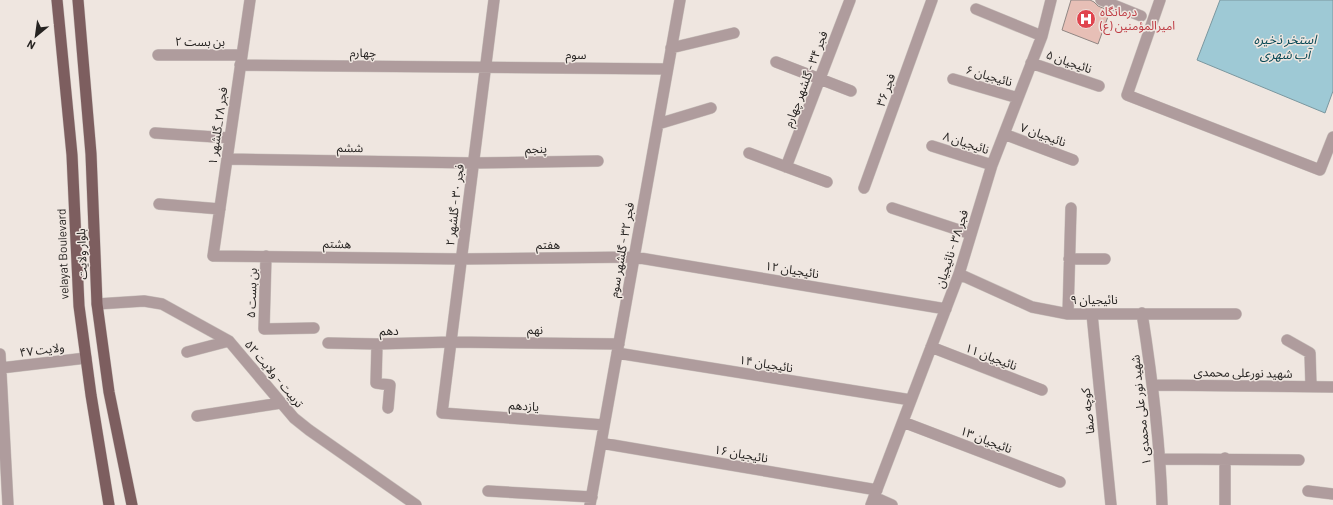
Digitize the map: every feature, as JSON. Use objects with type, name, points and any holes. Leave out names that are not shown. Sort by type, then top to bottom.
[{"type":"main road","name":"velayat Boulevard","points":[[57,0],[72,155],[79,306],[109,505]]},
{"type":"main road","name":"بلوار ولایت","points":[[78,0],[91,154],[97,304],[109,392],[132,505]]},
{"type":"street","name":"فجر ۲۸_گلشهر ۱","points":[[213,256],[250,0]]},
{"type":"street","name":"فجر ۳۰ - گلشهر ۲","points":[[442,413],[494,0]]},
{"type":"street","name":"فجر ۳۲ - گلشهر سوم","points":[[591,501],[680,0]]},
{"type":"street","name":"فجر ۳۴ - گلشهر چهارم","points":[[786,167],[850,0]]},
{"type":"street","name":"فجر ۳۶","points":[[864,188],[932,0]]},
{"type":"street","name":"فجر ۳۸ - نائیجیان","points":[[874,498],[959,274],[992,165],[1042,36],[1051,0]]},
{"type":"street","points":[[1101,0],[1141,16]]},
{"type":"street","points":[[1160,0],[1127,95],[1320,170],[1333,137]]},
{"type":"street","points":[[976,9],[1042,36]]},
{"type":"street","points":[[671,48],[734,33]]},
{"type":"street","name":"بن بست ۲","points":[[158,55],[241,60]]},
{"type":"street","name":"چهارم","points":[[241,60],[486,68]]},
{"type":"street","points":[[776,62],[851,91]]},
{"type":"street","name":"نائیجیان ۵","points":[[1031,63],[1099,86]]},
{"type":"street","name":"سوم","points":[[486,68],[667,69]]},
{"type":"street","name":"نائیجیان ۶","points":[[953,79],[1018,98]]},
{"type":"street","points":[[658,124],[711,108]]},
{"type":"street","points":[[155,134],[230,138]]},
{"type":"street","name":"نائیجیان ۷","points":[[1004,134],[1072,160]]},
{"type":"street","name":"نائیجیان ۸","points":[[932,146],[992,165]]},
{"type":"street","points":[[749,153],[827,182]]},
{"type":"street","name":"ششم","points":[[227,159],[474,163]]},
{"type":"street","name":"پنجم","points":[[474,163],[598,161]]},
{"type":"street","points":[[158,204],[220,209]]},
{"type":"street","points":[[892,208],[971,234]]},
{"type":"street","points":[[1068,314],[1071,208]]},
{"type":"street","name":"هشتم","points":[[213,256],[461,259]]},
{"type":"street","name":"بن بست ۵","points":[[266,256],[264,329],[314,328]]},
{"type":"street","name":"هفتم","points":[[461,259],[634,257]]},
{"type":"street","name":"نائیجیان ۱۲","points":[[634,257],[946,309]]},
{"type":"street","points":[[1070,258],[1105,259]]},
{"type":"street","name":"نائیجیان ۹","points":[[959,274],[1032,307],[1068,314],[1236,314]]},
{"type":"street","name":"تربیت - ولایت ۵۲","points":[[97,304],[144,301],[162,304],[228,341],[281,403],[308,430],[402,501],[416,505]]},
{"type":"street","name":"شهید نور علی محمدی ۱","points":[[1142,313],[1153,385],[1160,459],[1162,505]]},
{"type":"street","name":"کوچه صفا","points":[[1092,314],[1111,505]]},
{"type":"street","points":[[1287,340],[1310,353],[1311,386]]},
{"type":"street","points":[[187,352],[228,341]]},
{"type":"street","name":"نهم","points":[[451,342],[618,348]]},
{"type":"street","name":"دهم","points":[[328,343],[377,344],[451,342]]},
{"type":"street","points":[[377,344],[376,383],[390,385],[388,408]]},
{"type":"street","name":"نائیجیان ۱۱","points":[[931,347],[1042,390]]},
{"type":"street","name":"نائیجیان ۱۴","points":[[618,348],[911,400]]},
{"type":"street","points":[[0,354],[3,482],[8,505]]},
{"type":"street","name":"ولایت ۴۷","points":[[1,368],[86,358]]},
{"type":"street","name":"شهید نورعلی محمدی","points":[[1153,385],[1333,387]]},
{"type":"street","points":[[198,416],[281,403]]},
{"type":"street","name":"یازدهم","points":[[442,413],[604,425]]},
{"type":"street","name":"نائیجیان ۱۳","points":[[902,422],[1060,482]]},
{"type":"street","name":"نائیجیان ۱۶","points":[[601,443],[874,498],[892,505]]},
{"type":"street","points":[[1160,459],[1225,458],[1299,460]]},
{"type":"street","points":[[1225,458],[1225,505]]},
{"type":"street","points":[[488,491],[591,501]]},
{"type":"street","points":[[1308,491],[1333,494]]},
{"type":"water","name":"استخر ذخیره آب شهری","points":[[1220,0],[1333,0],[1333,91],[1325,113],[1197,60]]},
{"type":"building","name":"درمانگاه امیرالمؤمنین (ع)","points":[[1071,0],[1090,0],[1098,6],[1110,11],[1098,44],[1062,30]]},
{"type":"place","name":"درمانگاه امیرالمؤمنین (ع)","points":[[1086,19]]}]
